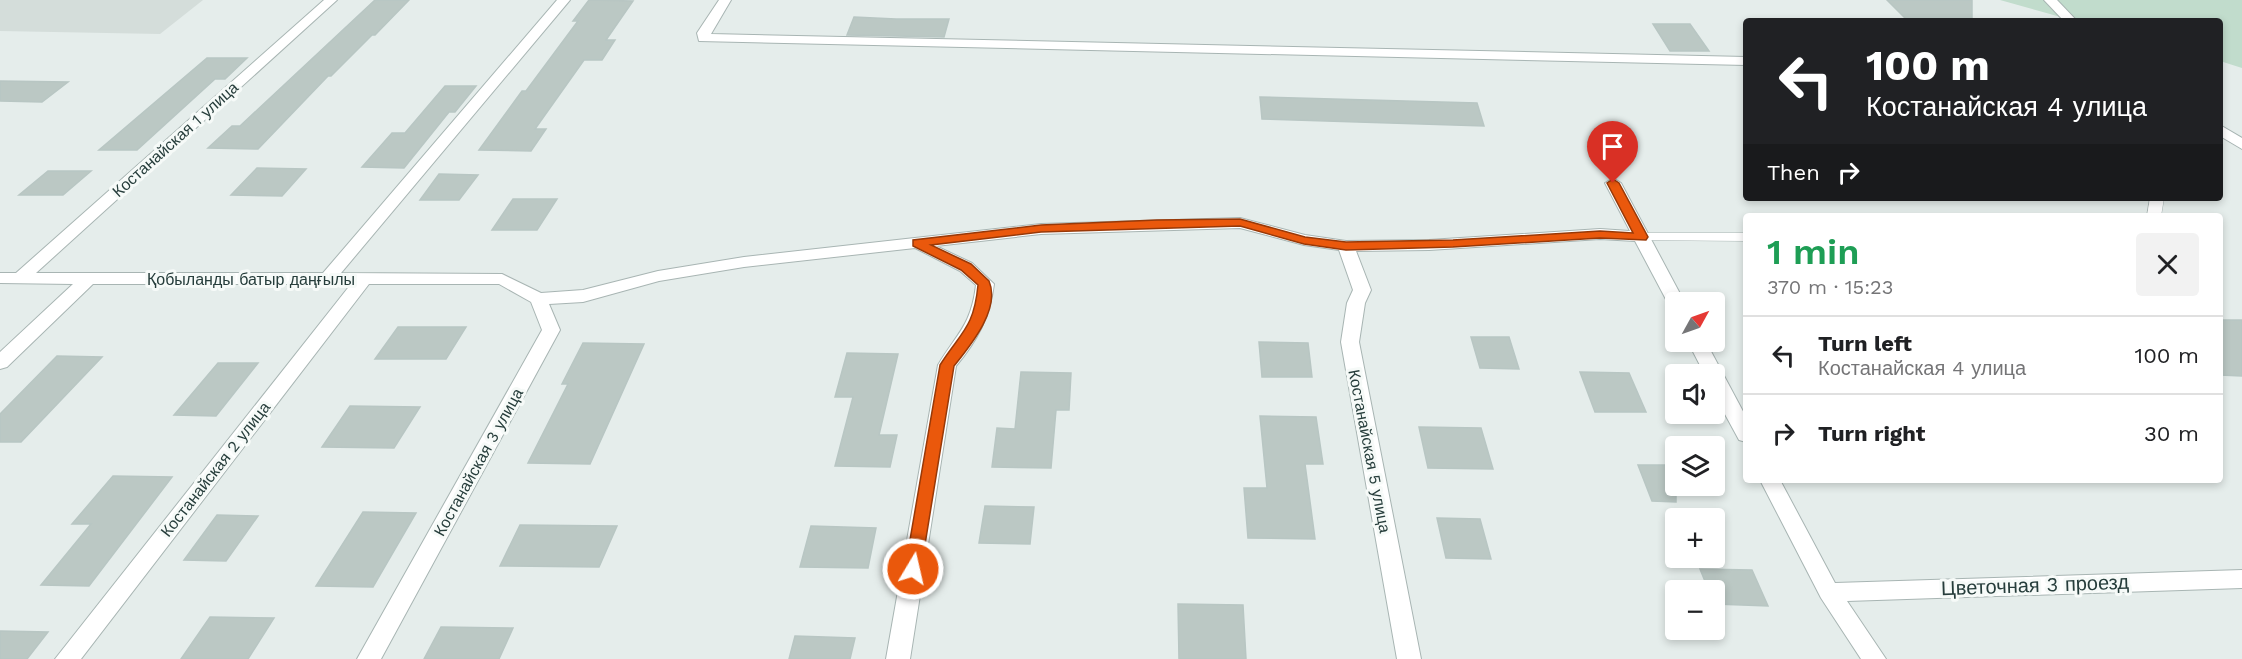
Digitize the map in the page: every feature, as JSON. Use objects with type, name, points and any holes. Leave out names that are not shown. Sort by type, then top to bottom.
[{"type":"street","name":"Костанайская 1 улица","points":[[20,279],[331,0]]},
{"type":"street","points":[[327,279],[564,0]]},
{"type":"street","points":[[725,0],[704,33],[704,38],[1743,62]]},
{"type":"street","points":[[2050,0],[2068,18]]},
{"type":"street","points":[[2223,131],[2242,145]]},
{"type":"street","points":[[1613,183],[1670,292]]},
{"type":"street","points":[[538,299],[583,296],[658,276],[744,262],[1041,229],[1240,223],[1304,240],[1346,246],[1441,244],[1600,234],[1642,237]]},
{"type":"street","points":[[898,659],[947,365],[965,343],[983,311],[985,284],[966,267],[917,243]]},
{"type":"street","name":"Костанайская 5 улица","points":[[1346,246],[1362,290],[1356,303],[1350,342],[1409,659]]},
{"type":"street","name":"Қобыланды батыр даңғылы","points":[[0,278],[502,279],[538,299]]},
{"type":"street","points":[[0,363],[88,279]]},
{"type":"street","name":"Костанайская 2 улица","points":[[67,659],[364,279]]},
{"type":"street","name":"Костанайская 3 улица","points":[[369,659],[551,330],[538,299]]},
{"type":"street","points":[[1725,396],[1743,429]]},
{"type":"street","points":[[1772,483],[1829,592],[1874,659]]},
{"type":"street","name":"Цветочная 3 проезд","points":[[1829,592],[2242,579]]},
{"type":"lane","points":[[1642,237],[1743,237]]},
{"type":"shaded area","points":[[0,0],[203,0],[160,34],[0,31]]},
{"type":"green space","points":[[2000,0],[2242,0],[2242,68],[2223,62],[2223,18],[2064,18]]},
{"type":"building","points":[[375,0],[409,0],[375,35],[372,35],[331,76],[328,76],[258,149],[208,148],[232,126],[240,126]]},
{"type":"building","points":[[589,0],[633,1],[606,40],[615,40],[602,60],[584,60],[535,129],[546,129],[531,151],[479,150],[522,91],[526,91],[578,21],[573,21]]},
{"type":"building","points":[[1887,0],[1972,0],[1972,18],[1905,18]]},
{"type":"building","points":[[854,17],[949,19],[944,37],[847,35]]},
{"type":"building","points":[[1653,24],[1690,24],[1709,51],[1670,51]]},
{"type":"building","points":[[207,58],[247,58],[225,79],[215,79],[137,150],[99,150]]},
{"type":"building","points":[[0,81],[68,82],[42,102],[0,101]]},
{"type":"building","points":[[445,86],[476,86],[455,112],[449,112],[404,168],[362,167],[392,133],[405,133]]},
{"type":"building","points":[[1260,97],[1477,103],[1484,126],[1262,119]]},
{"type":"building","points":[[257,168],[306,169],[282,196],[231,195]]},
{"type":"building","points":[[48,171],[91,171],[63,195],[19,195]]},
{"type":"building","points":[[439,174],[478,175],[459,200],[420,200]]},
{"type":"building","points":[[513,199],[557,199],[537,230],[492,230]]},
{"type":"building","points":[[2223,320],[2242,320],[2242,376],[2223,375]]},
{"type":"building","points":[[398,327],[466,327],[446,359],[375,359]]},
{"type":"building","points":[[1471,337],[1509,337],[1519,369],[1480,368]]},
{"type":"building","points":[[1259,342],[1308,343],[1312,377],[1262,377]]},
{"type":"building","points":[[583,343],[644,344],[590,464],[528,463],[568,384],[562,384]]},
{"type":"building","points":[[847,353],[898,354],[879,435],[897,435],[890,467],[835,466],[853,397],[835,397]]},
{"type":"building","points":[[57,356],[102,357],[21,442],[0,442],[0,414]]},
{"type":"building","points":[[218,363],[258,363],[216,416],[174,415]]},
{"type":"building","points":[[1021,372],[1071,373],[1069,410],[1056,410],[1051,468],[992,467],[997,428],[1015,429]]},
{"type":"building","points":[[1580,372],[1629,373],[1646,412],[1595,412]]},
{"type":"building","points":[[350,406],[420,407],[394,448],[322,447]]},
{"type":"building","points":[[1260,416],[1316,417],[1323,464],[1305,464],[1315,539],[1248,538],[1244,488],[1267,488]]},
{"type":"building","points":[[1419,427],[1481,428],[1493,469],[1428,468]]},
{"type":"building","points":[[1638,465],[1665,465],[1665,496],[1676,496],[1676,502],[1652,501]]},
{"type":"building","points":[[113,476],[172,477],[89,586],[41,585],[91,524],[72,524]]},
{"type":"building","points":[[985,506],[1034,507],[1030,544],[979,543]]},
{"type":"building","points":[[363,512],[416,513],[373,587],[316,586]]},
{"type":"building","points":[[217,515],[258,516],[226,561],[184,560]]},
{"type":"building","points":[[1437,518],[1480,519],[1491,559],[1446,558]]},
{"type":"building","points":[[520,525],[617,526],[599,567],[500,566]]},
{"type":"building","points":[[811,526],[876,528],[868,568],[800,567]]},
{"type":"building","points":[[1700,569],[1752,570],[1768,606],[1725,604],[1725,580],[1704,580]]},
{"type":"building","points":[[1178,604],[1243,605],[1246,659],[1179,659]]},
{"type":"building","points":[[210,617],[274,618],[248,659],[181,659]]},
{"type":"building","points":[[441,627],[513,628],[499,659],[424,659]]},
{"type":"building","points":[[0,631],[48,632],[27,659],[0,659]]},
{"type":"building","points":[[795,636],[855,638],[850,659],[789,659]]},
{"type":"route","points":[[913,569],[947,365],[965,343],[983,311],[985,284],[966,267],[942,253],[917,243],[1041,229],[1157,223],[1240,223],[1304,240],[1346,246],[1571,238],[1600,234],[1642,237],[1613,183]]}]
